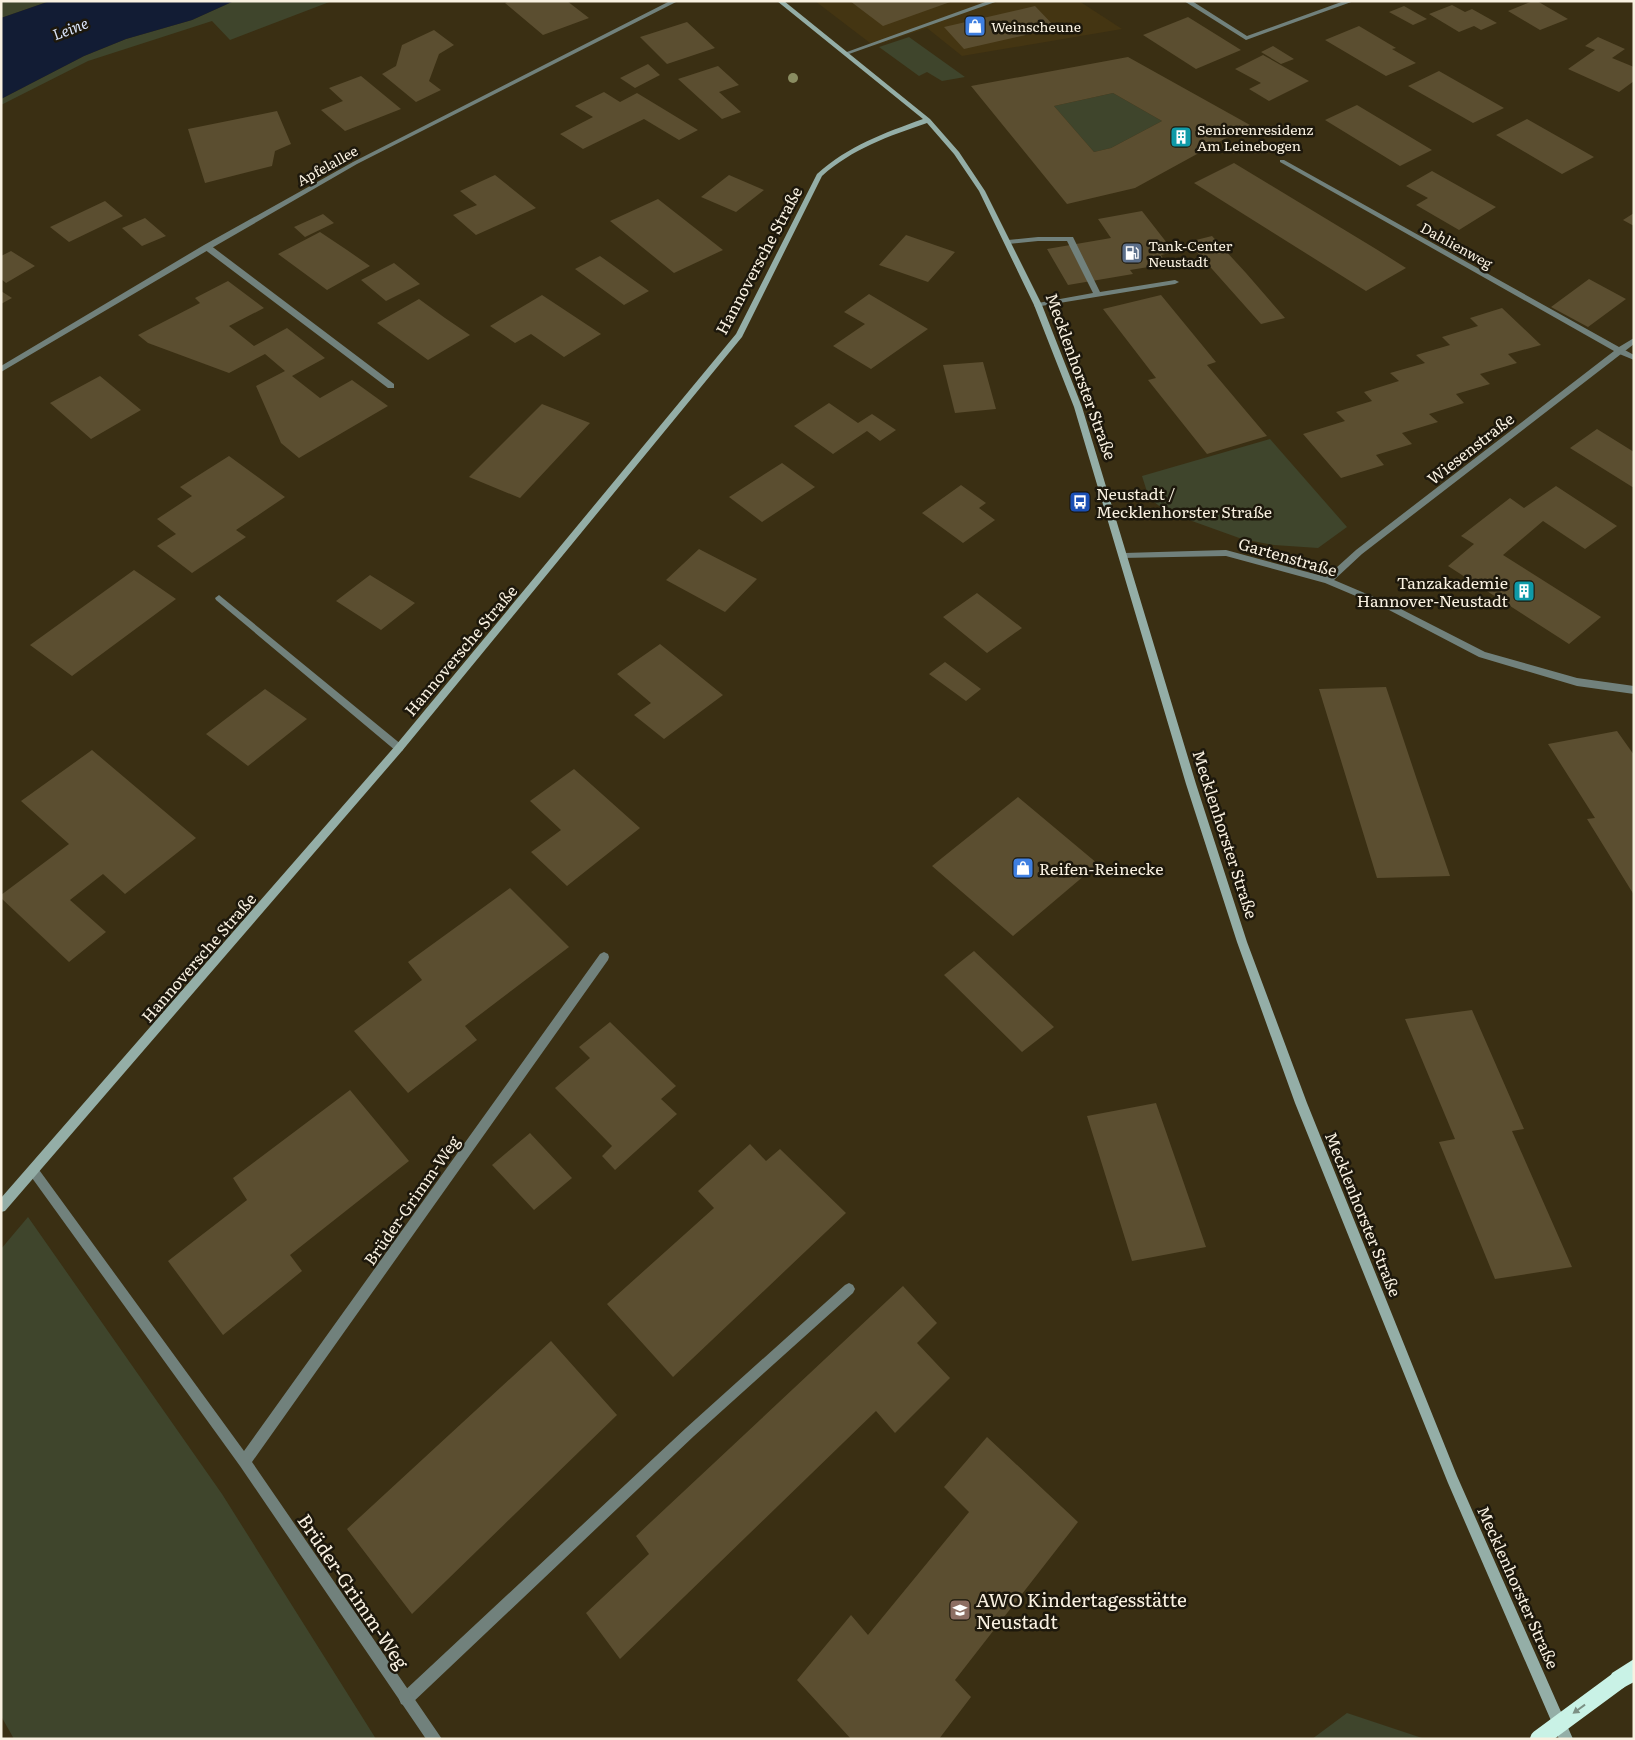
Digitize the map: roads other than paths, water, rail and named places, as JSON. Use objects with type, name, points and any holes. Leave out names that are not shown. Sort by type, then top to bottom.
[{"type":"highway","points":[[1539,1739],[1626,1675]]},
{"type":"main road","name":"Mecklenhorster Straße","points":[[780,1],[928,120],[957,153],[982,191],[1038,305],[1078,407],[1124,556],[1190,784],[1242,942],[1301,1103],[1452,1479],[1566,1739]]},
{"type":"main road","name":"Hannoversche Straße","points":[[1,1207],[399,748],[740,335],[820,175],[834,161],[858,146],[928,120]]},
{"type":"street","name":"Apfelallee","points":[[1,370],[207,247],[355,163],[675,1]]},
{"type":"street","points":[[847,53],[995,1]]},
{"type":"street","points":[[1187,1],[1246,38],[1351,1]]},
{"type":"street","name":"Dahlienweg","points":[[1282,161],[1634,358]]},
{"type":"street","points":[[1008,242],[1038,239],[1070,239],[1098,295]]},
{"type":"street","points":[[207,247],[390,386]]},
{"type":"street","points":[[1038,305],[1175,282]]},
{"type":"street","name":"Wiesenstraße","points":[[1328,581],[1359,552],[1634,340]]},
{"type":"street","name":"Gartenstraße","points":[[1124,556],[1226,553],[1328,581],[1392,608],[1482,655],[1577,682],[1634,690]]},
{"type":"street","points":[[219,598],[399,748]]},
{"type":"street","name":"Brüder-Grimm-Weg","points":[[244,1462],[604,957]]},
{"type":"street","name":"Brüder-Grimm-Weg","points":[[33,1171],[244,1462],[435,1739]]},
{"type":"street","points":[[406,1699],[690,1432],[849,1289]]},
{"type":"water","name":"Leine","points":[[50,1],[234,1],[192,20],[126,39],[84,56],[1,99],[1,18]]},
{"type":"place","name":"Weinscheune","points":[[975,26]]},
{"type":"place","name":"Seniorenresidenz Am Leinebogen","points":[[1181,137]]},
{"type":"place","name":"Tank-Center Neustadt","points":[[1132,253]]},
{"type":"place","name":"Neustadt / Mecklenhorster Straße","points":[[1080,502]]},
{"type":"place","name":"Tanzakademie Hannover-Neustadt","points":[[1524,591]]},
{"type":"place","name":"Reifen-Reinecke","points":[[1023,868]]},
{"type":"place","name":"AWO Kindertagesstätte Neustadt","points":[[960,1610]]}]
